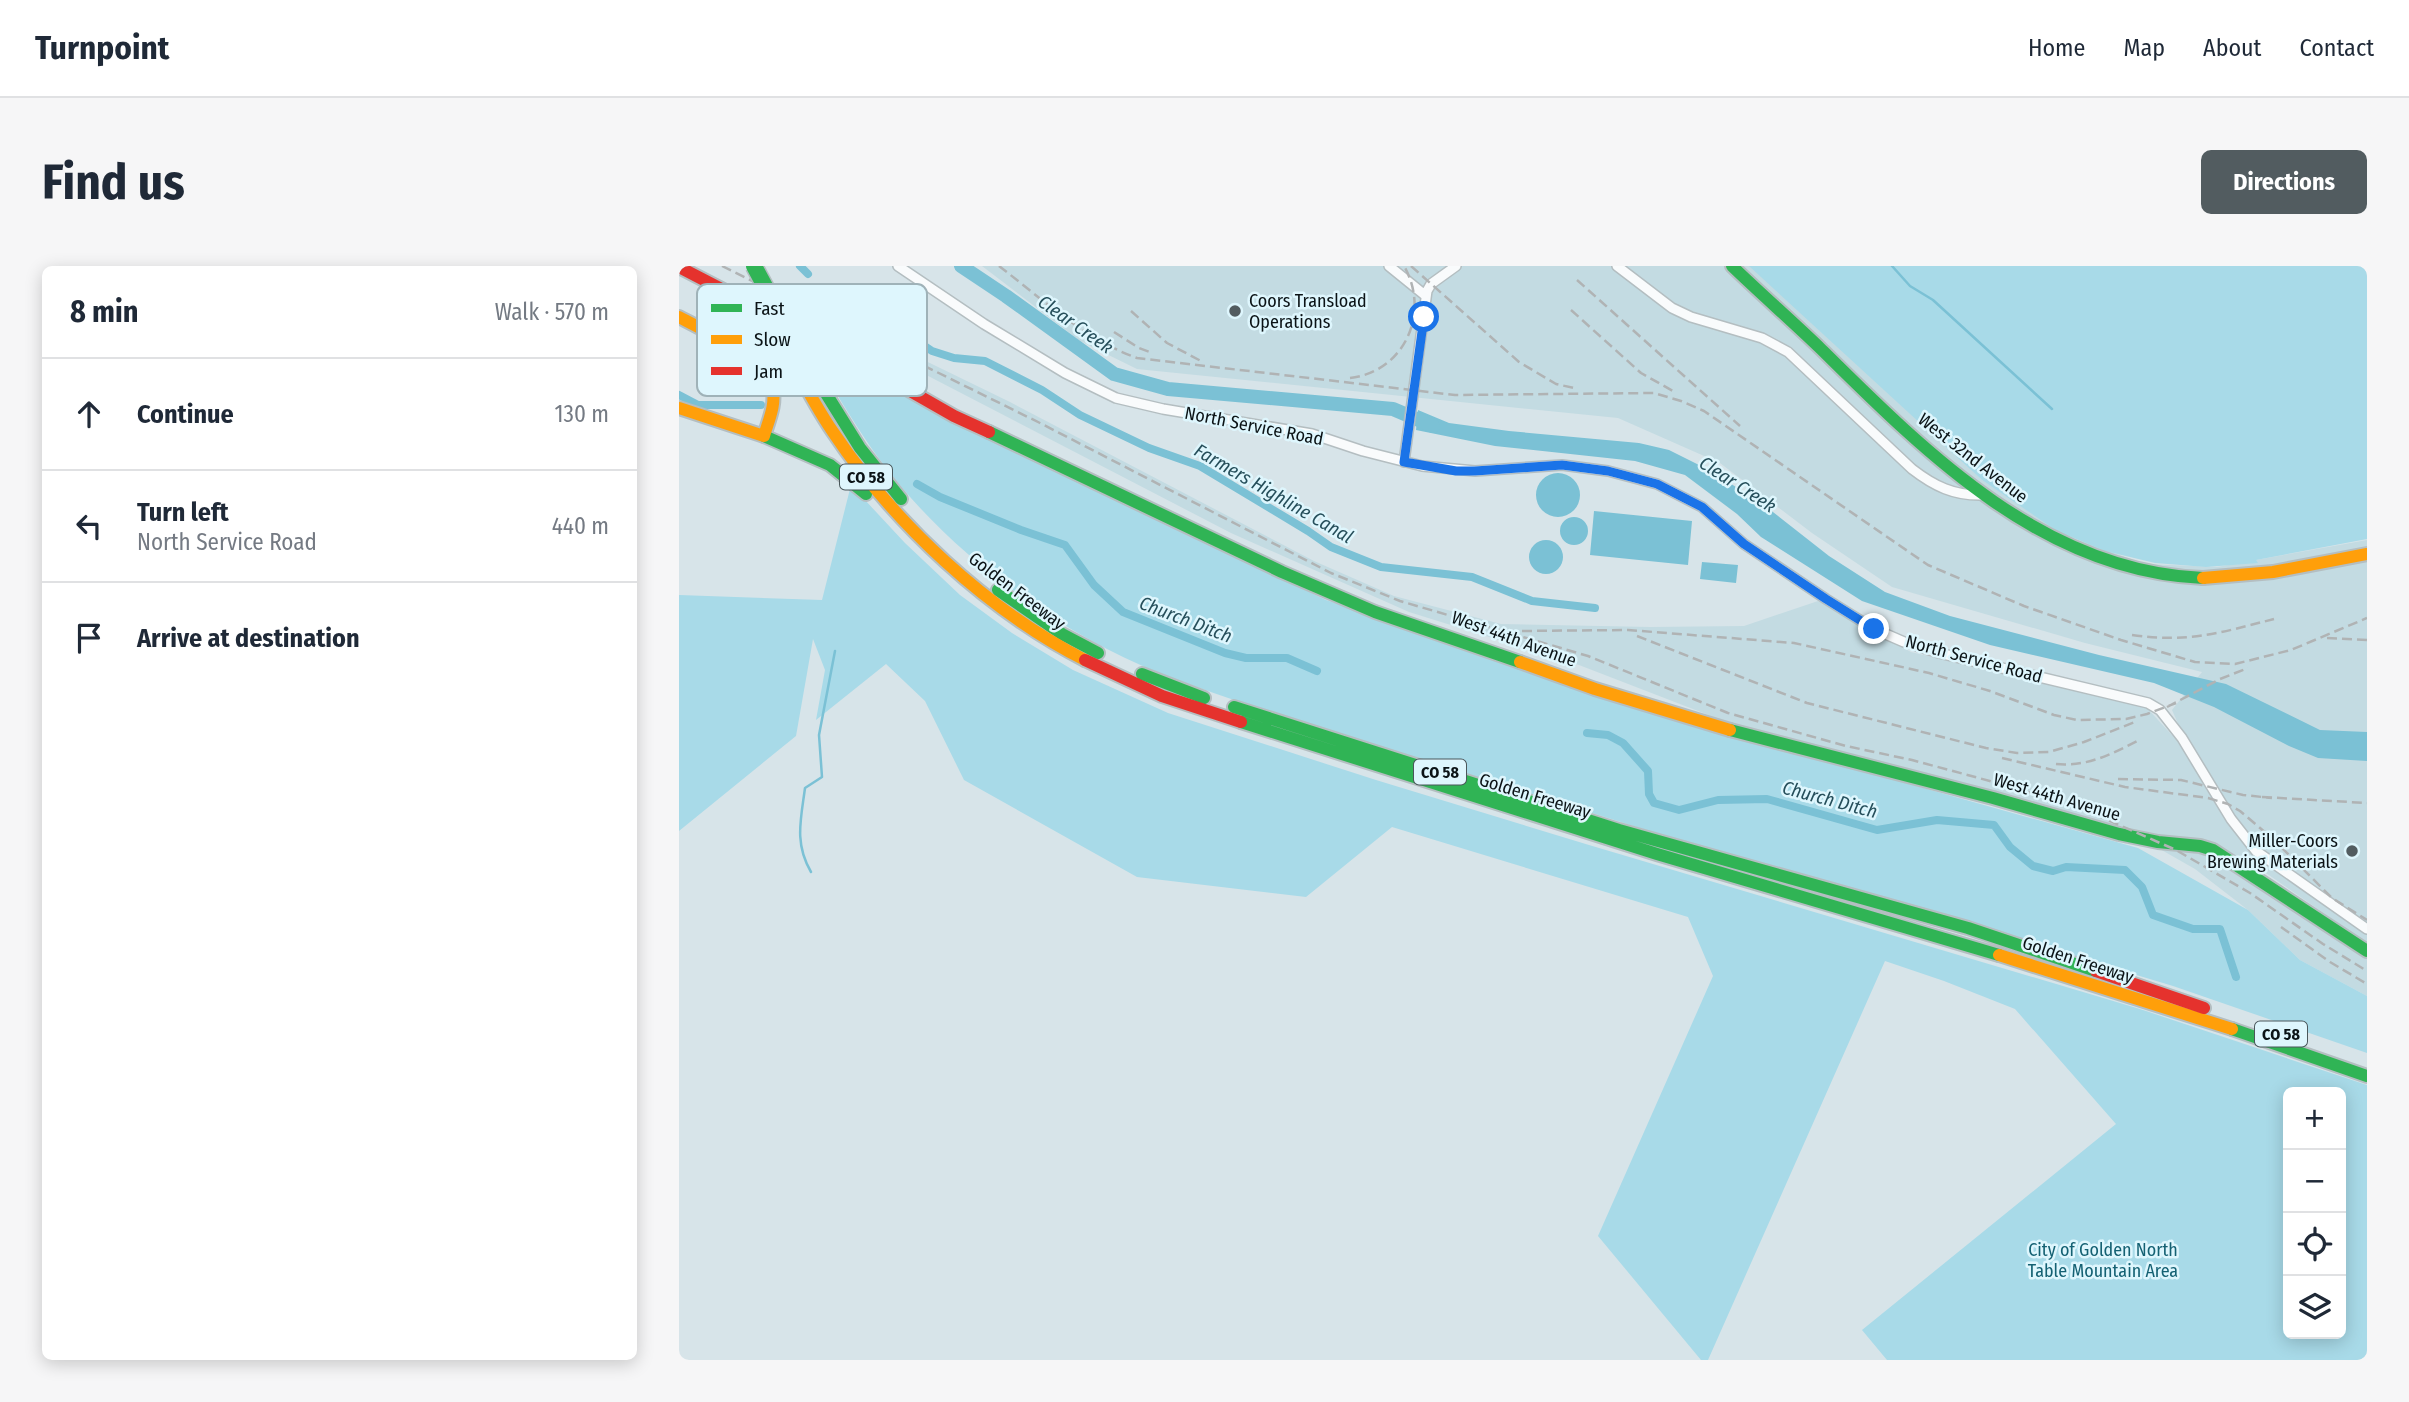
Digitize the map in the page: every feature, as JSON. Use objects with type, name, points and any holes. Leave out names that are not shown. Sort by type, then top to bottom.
[{"type":"main road","name":"Golden Freeway","points":[[740,266],[750,284]]},
{"type":"main road","name":"Golden Freeway","points":[[754,266],[764,284]]},
{"type":"main road","name":"West 32nd Avenue","points":[[1732,266],[1911,435],[1983,495],[2065,546],[2125,566],[2179,576],[2242,576],[2367,554]]},
{"type":"main road","name":"West 44th Avenue","points":[[679,267],[712,284]]},
{"type":"main road","points":[[679,317],[697,328]]},
{"type":"main road","points":[[764,436],[773,396]]},
{"type":"main road","name":"Golden Freeway","points":[[812,396],[832,431],[874,488],[935,551],[980,592],[1058,646],[1162,696],[1551,822],[1966,945],[2226,1027],[2367,1076]]},
{"type":"main road","name":"Golden Freeway","points":[[827,396],[886,483],[939,540],[1013,601],[1062,634],[1165,685],[1619,830],[1968,928],[2367,1063]]},
{"type":"main road","name":"West 44th Avenue","points":[[919,396],[954,416],[1282,572],[1375,612],[1595,689],[1699,722],[1993,798],[2119,834],[2213,850],[2367,951]]},
{"type":"main road","points":[[679,408],[764,436],[831,464],[849,476],[915,542],[980,592]]},
{"type":"street","name":"North Service Road","points":[[898,266],[925,284]]},
{"type":"street","points":[[1389,266],[1426,296]]},
{"type":"street","points":[[1404,462],[1426,296],[1431,284],[1456,266]]},
{"type":"street","points":[[1617,266],[1672,309],[1762,338],[1788,352],[1912,469],[1933,485],[1967,496],[1983,495]]},
{"type":"street","name":"North Service Road","points":[[927,286],[1065,373],[1116,398],[1163,409],[1312,434],[1404,462],[1456,471],[1562,465],[1608,471],[1657,484],[1702,507],[1744,544],[1826,599],[1884,633],[1939,653],[2152,705],[2160,710],[2182,738],[2231,820],[2256,851],[2367,929]]},
{"type":"shaded area","points":[[982,266],[1760,266],[1982,480],[2072,538],[2145,564],[2217,567],[2367,540],[2367,943],[2247,860],[2166,839],[2183,850],[2226,864],[2367,959],[2367,996],[2300,960],[2248,910],[2195,869],[2137,836],[1755,733],[1579,665],[1409,612],[1231,533],[927,375],[927,362],[1010,402],[1314,561],[1394,596],[1501,624],[1651,627],[1744,626],[1818,601],[1911,652],[2147,708],[2181,745],[2209,794],[2172,710],[2202,672],[2085,643],[1892,587],[1812,533],[1720,463],[1618,418],[1137,369],[1080,341]]},
{"type":"shaded area","name":"Clear Creek","points":[[1418,410],[1449,423],[1639,443],[1669,450],[1711,471],[1764,505],[1829,556],[1885,592],[1950,616],[2099,655],[2226,684],[2320,730],[2367,732],[2367,761],[2318,758],[2214,707],[2154,683],[1990,645],[1862,601],[1761,537],[1737,514],[1685,475],[1635,461],[1495,446],[1416,430]]},
{"type":"shaded area","points":[[1558,473],[1573,480],[1580,495],[1573,510],[1558,517],[1543,510],[1536,495],[1543,480]]},
{"type":"shaded area","points":[[1594,511],[1692,521],[1688,565],[1590,555]]},
{"type":"shaded area","points":[[1574,517],[1584,521],[1588,531],[1584,541],[1574,545],[1564,541],[1560,531],[1564,521]]},
{"type":"shaded area","points":[[1546,540],[1558,545],[1563,557],[1558,569],[1546,574],[1534,569],[1529,557],[1534,545]]},
{"type":"shaded area","points":[[1702,562],[1738,565],[1736,583],[1700,579]]},
{"type":"green space","points":[[1749,266],[2367,266],[2367,539],[2256,560],[2258,563],[2206,567],[2155,563],[2105,551],[2057,531],[1982,480]]},
{"type":"green space","points":[[838,396],[908,396],[955,424],[1326,600],[1698,728],[2138,848],[2248,910],[2300,960],[2367,996],[2367,1053],[2173,986],[1991,931],[1845,892],[1250,706],[1159,673],[1075,632],[983,567],[927,516],[902,488],[856,426]]},
{"type":"green space","name":"City of Golden North Table Mountain Area","points":[[851,485],[905,543],[960,595],[1012,633],[1073,670],[1168,713],[1589,845],[2140,1009],[2367,1085],[2367,1360],[1887,1360],[1862,1330],[2116,1124],[2015,1009],[1885,961],[1708,1360],[1701,1360],[1598,1236],[1713,976],[1688,917],[1392,827],[1306,897],[1137,877],[964,780],[925,701],[886,664],[816,720],[825,670],[813,639],[796,736],[679,831],[679,595],[822,600]]},
{"type":"waterway","name":"Farmers Highline Canal","points":[[800,266],[808,274]]},
{"type":"waterway","name":"Clear Creek","points":[[961,266],[1114,374],[1168,389],[1393,409],[1433,426]]},
{"type":"waterway","points":[[1892,266],[1910,286],[1933,300],[2052,409]]},
{"type":"waterway","name":"Farmers Highline Canal","points":[[927,348],[954,358],[985,361],[1042,390],[1080,415],[1149,448],[1200,466],[1331,547],[1381,567],[1472,577],[1532,601],[1595,608]]},
{"type":"waterway","name":"Church Ditch","points":[[679,395],[698,405],[761,405]]},
{"type":"waterway","name":"Church Ditch","points":[[917,484],[940,497],[1065,545],[1094,585],[1123,612],[1225,653],[1246,658],[1287,658],[1317,671]]},
{"type":"waterway","points":[[811,872],[802,851],[801,821],[805,788],[822,777],[819,735],[835,651]]},
{"type":"waterway","name":"Church Ditch","points":[[1587,733],[1608,735],[1623,743],[1648,771],[1649,794],[1654,803],[1679,810],[1718,800],[1767,799],[1877,830],[1937,820],[1994,825],[2010,847],[2033,866],[2053,871],[2066,867],[2125,870],[2142,887],[2153,915],[2193,929],[2220,929],[2236,977]]},
{"type":"railway","points":[[722,266],[758,284]]},
{"type":"railway","points":[[999,266],[1082,330],[1137,358],[1455,395],[1654,393],[1681,401],[1704,411],[1928,565],[2024,606],[2121,640],[2195,662],[2235,664],[2291,650],[2367,618]]},
{"type":"railway","points":[[1350,378],[1385,365],[1398,352],[1407,337],[1413,321],[1415,302],[1412,284],[1404,266]]},
{"type":"railway","points":[[1411,266],[1519,362],[1556,384],[1574,388]]},
{"type":"railway","points":[[1577,280],[1740,426]]},
{"type":"railway","points":[[1571,310],[1641,373],[1673,391]]},
{"type":"railway","points":[[1131,311],[1167,343],[1201,361]]},
{"type":"railway","points":[[1114,332],[1152,353]]},
{"type":"railway","points":[[927,367],[1331,573],[1400,601],[1588,656],[1728,713],[1846,746],[1912,760],[2078,807],[2176,850],[2250,893],[2367,971]]},
{"type":"railway","points":[[2132,635],[2188,637],[2274,619]]},
{"type":"railway","points":[[1522,631],[1628,630],[1794,643],[1929,673],[1990,691],[2054,715],[2077,720],[2126,719],[2176,703]]},
{"type":"railway","points":[[1637,636],[1807,703],[1986,748],[2017,753],[2049,752],[2135,722]]},
{"type":"railway","points":[[2327,638],[2367,640]]},
{"type":"railway","points":[[2167,707],[2220,679],[2248,668]]},
{"type":"railway","points":[[2056,764],[2089,761],[2109,755],[2139,740]]},
{"type":"railway","points":[[2002,758],[2125,787],[2208,798],[2228,804],[2273,839],[2332,898],[2367,920]]},
{"type":"railway","points":[[2118,779],[2181,780],[2243,795],[2272,798]]},
{"type":"railway","points":[[2262,797],[2367,803]]},
{"type":"railway","points":[[2281,927],[2330,962],[2367,984]]},
{"type":"traffic: fast","points":[[754,266],[764,284]]},
{"type":"traffic: fast","points":[[1732,266],[1903,428],[1993,501],[2041,531],[2092,554],[2146,571],[2203,578]]},
{"type":"traffic: fast","points":[[828,396],[860,448],[901,499]]},
{"type":"traffic: fast","points":[[989,432],[1282,572],[1375,612],[1520,662]]},
{"type":"traffic: fast","points":[[764,436],[830,465],[866,494]]},
{"type":"traffic: fast","points":[[998,590],[1062,634],[1098,653]]},
{"type":"traffic: fast","points":[[1142,674],[1204,698]]},
{"type":"traffic: fast","points":[[1234,707],[1619,830],[1968,928],[2096,971]]},
{"type":"traffic: fast","points":[[1241,722],[1657,854],[1999,955]]},
{"type":"traffic: fast","points":[[1730,730],[1993,798],[2119,834],[2213,850],[2367,951]]},
{"type":"traffic: fast","points":[[2232,1029],[2367,1076]]},
{"type":"traffic: slow","points":[[679,317],[697,326]]},
{"type":"traffic: slow","points":[[679,408],[764,436],[773,396]]},
{"type":"traffic: slow","points":[[811,396],[857,466],[884,499],[945,561],[1013,616],[1085,660]]},
{"type":"traffic: slow","points":[[2203,578],[2273,572],[2367,554]]},
{"type":"traffic: slow","points":[[1520,662],[1595,689],[1730,730]]},
{"type":"traffic: slow","points":[[1999,955],[2232,1029]]},
{"type":"traffic: jam","points":[[679,267],[712,284]]},
{"type":"traffic: jam","points":[[919,396],[989,432]]},
{"type":"traffic: jam","points":[[1085,660],[1162,696],[1241,722]]},
{"type":"traffic: jam","points":[[2096,971],[2204,1008]]},
{"type":"place","name":"Coors Transload Operations","points":[[1235,311]]},
{"type":"place","name":"Miller-Coors Brewing Materials","points":[[2352,851]]},
{"type":"route","points":[[1424,317],[1404,462],[1456,471],[1562,465],[1608,471],[1657,484],[1702,507],[1744,544],[1874,629]]}]
